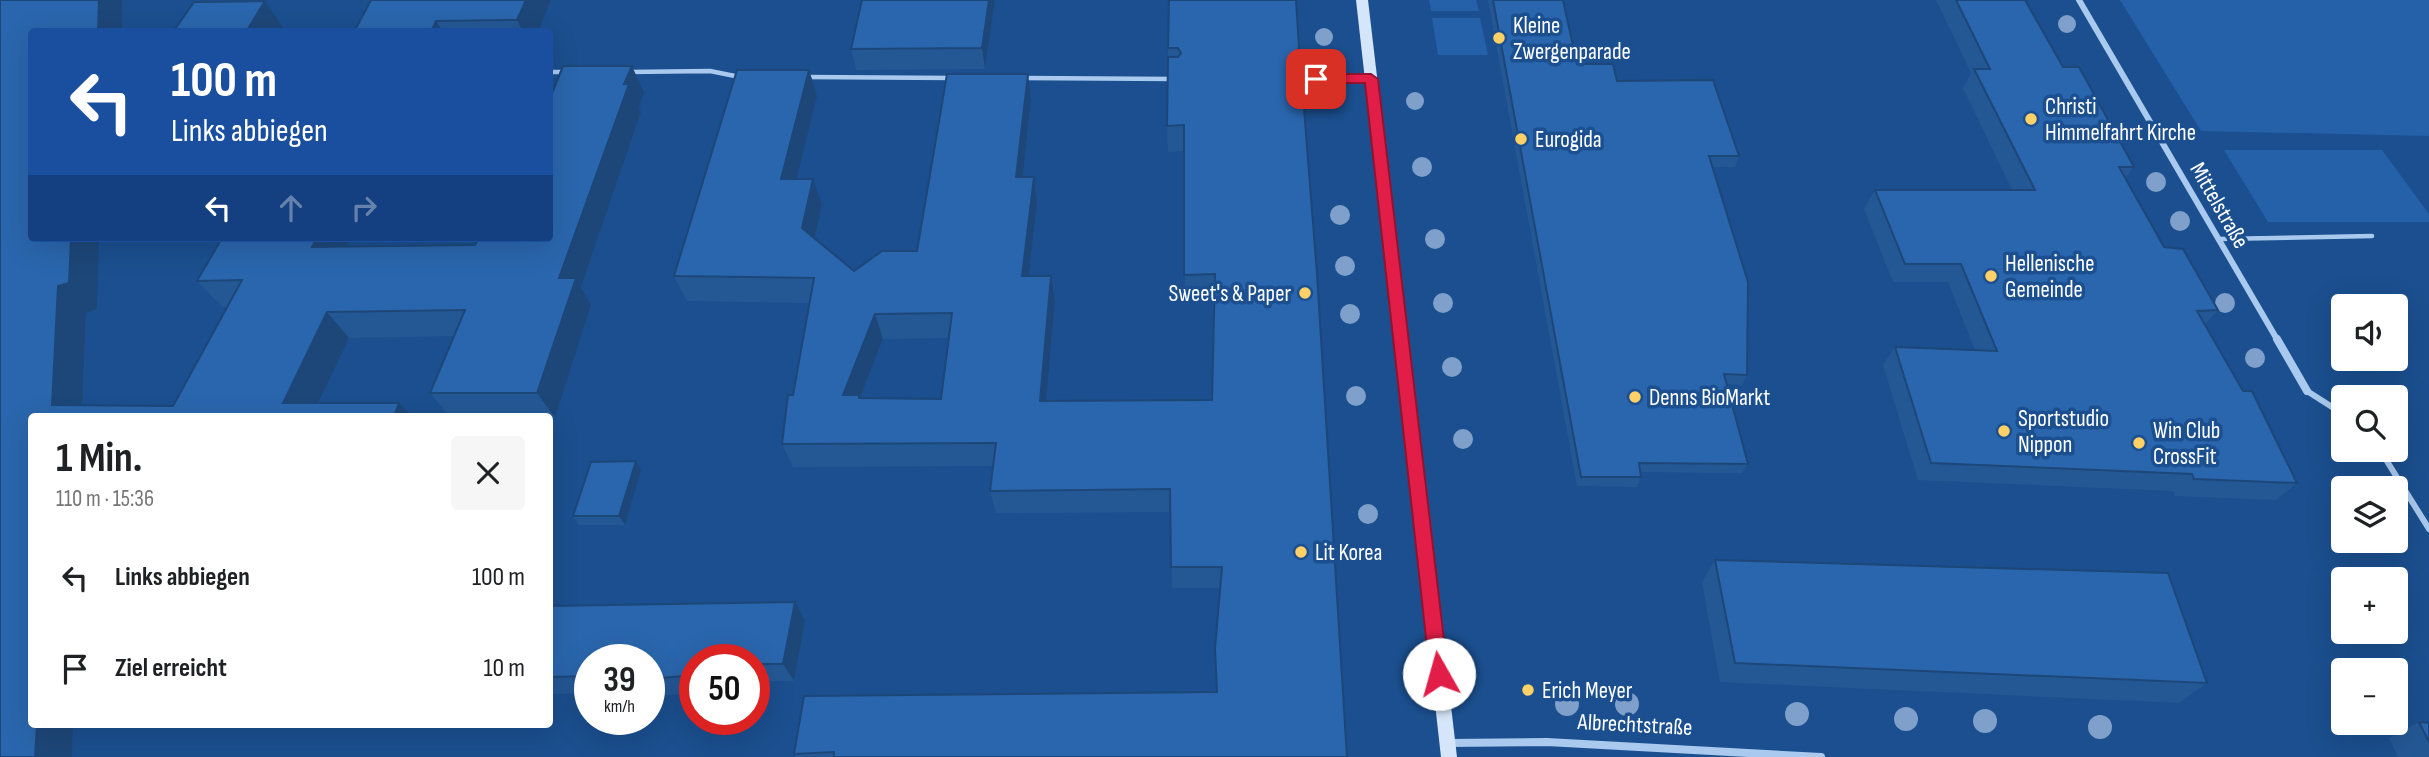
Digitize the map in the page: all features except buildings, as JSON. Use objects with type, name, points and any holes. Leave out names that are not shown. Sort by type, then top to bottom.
[{"type":"main road","name":"Albrechtstraße","points":[[1362,0],[1448,750]]},
{"type":"street","name":"Mittelstraße","points":[[2079,0],[2307,391]]},
{"type":"street","name":"Albrechtstraße","points":[[1448,750],[1546,742],[1821,757]]},
{"type":"lane","points":[[616,72],[710,71],[741,76]]},
{"type":"lane","points":[[553,72],[576,72]]},
{"type":"lane","points":[[795,77],[959,78]]},
{"type":"lane","points":[[1014,78],[1177,79]]},
{"type":"lane","points":[[1298,79],[1371,79]]},
{"type":"lane","points":[[2219,239],[2372,236]]},
{"type":"lane","name":"Mittelstraße","points":[[2307,391],[2331,406]]},
{"type":"lane","points":[[2387,462],[2429,529]]},
{"type":"shaded area","points":[[1429,0],[1476,0],[1479,11],[1431,11]]},
{"type":"shaded area","points":[[2120,0],[2429,0],[2429,136],[2201,131]]},
{"type":"shaded area","points":[[1432,18],[1480,18],[1488,55],[1438,55]]},
{"type":"shaded area","points":[[2224,150],[2382,150],[2429,214],[2429,222],[2268,222]]},
{"type":"place","name":"Kleine Zwergenparade","points":[[1499,38]]},
{"type":"place","name":"Christi Himmelfahrt Kirche","points":[[2031,119]]},
{"type":"place","name":"Eurogida","points":[[1521,139]]},
{"type":"place","name":"Hellenische Gemeinde","points":[[1991,276]]},
{"type":"place","name":"Sweet's & Paper","points":[[1305,293]]},
{"type":"place","name":"Denns BioMarkt","points":[[1635,397]]},
{"type":"place","name":"Sportstudio Nippon","points":[[2004,431]]},
{"type":"place","name":"Win Club CrossFit","points":[[2139,443]]},
{"type":"place","name":"Lit Korea","points":[[1301,552]]},
{"type":"place","name":"Erich Meyer","points":[[1528,690]]},
{"type":"route","points":[[1316,79],[1371,79],[1439,674]]}]
